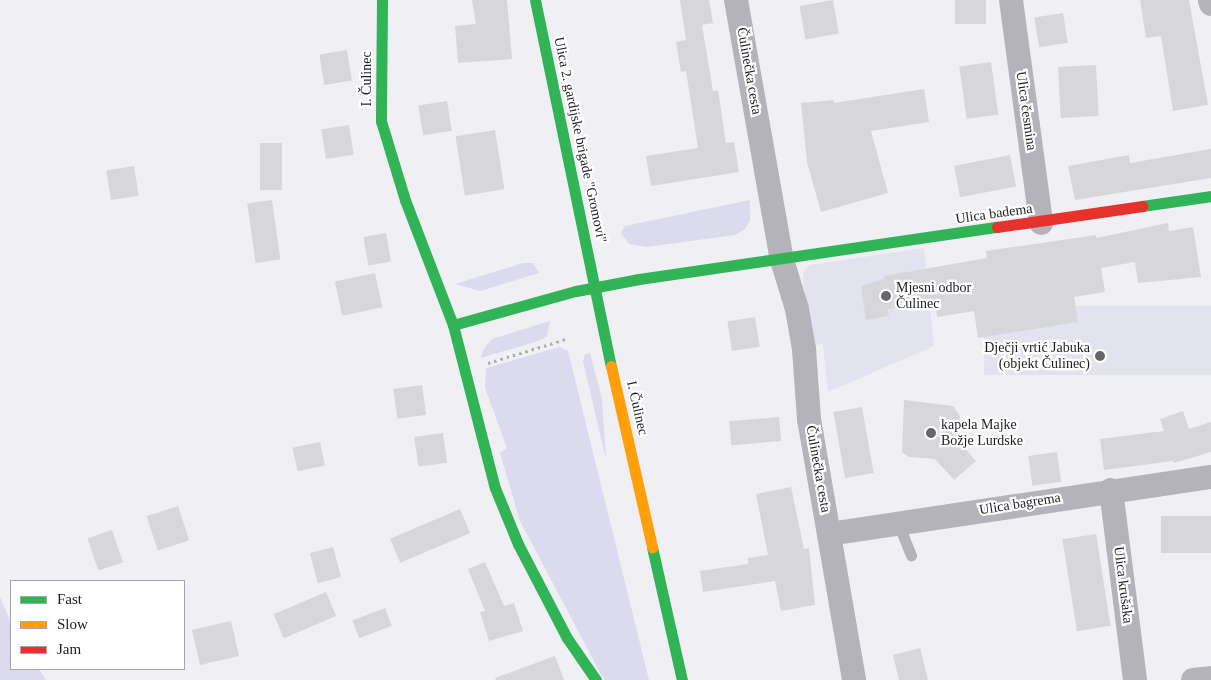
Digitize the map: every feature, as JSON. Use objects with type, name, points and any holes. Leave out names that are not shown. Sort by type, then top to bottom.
[{"type":"street","name":"I. Čulinec","points":[[382,0],[381,121],[405,200],[453,325],[495,488],[518,544],[567,638],[596,680]]},
{"type":"street","name":"Ulica 2. gardijske brigade \"Gromovi\"","points":[[535,0],[594,287]]},
{"type":"street","name":"Čulinečka cesta","points":[[736,0],[782,260],[797,309],[804,350],[809,419],[854,680]]},
{"type":"street","name":"Ulica česmina","points":[[1011,0],[1041,222]]},
{"type":"street","points":[[1210,0],[1211,4]]},
{"type":"street","name":"Ulica badema","points":[[782,260],[1211,196]]},
{"type":"street","points":[[453,325],[594,287],[782,260]]},
{"type":"street","name":"I. Čulinec","points":[[594,287],[682,680]]},
{"type":"street","name":"Ulica bagrema","points":[[829,534],[1111,490],[1211,477]]},
{"type":"street","name":"Ulica krušaka","points":[[1111,490],[1135,680]]},
{"type":"street","points":[[1193,680],[1211,678]]},
{"type":"lane","points":[[898,523],[911,556]]},
{"type":"path","points":[[464,370],[566,339]]},
{"type":"shaded area","points":[[750,200],[750,221],[745,229],[735,235],[647,247],[629,244],[621,233],[625,226]]},
{"type":"shaded area","points":[[924,248],[934,346],[828,392],[823,344],[814,345],[803,281],[804,271],[810,265]]},
{"type":"shaded area","points":[[523,263],[533,263],[539,273],[480,291],[455,284]]},
{"type":"shaded area","name":"Dječji vrtić Jabuka (objekt Čulinec)","points":[[984,306],[1211,306],[1211,375],[984,375]]},
{"type":"shaded area","points":[[550,321],[547,336],[541,340],[481,358],[483,350],[492,339]]},
{"type":"shaded area","points":[[560,347],[568,351],[649,680],[604,680],[520,521],[500,453],[507,448],[485,388],[486,368]]},
{"type":"shaded area","points":[[590,353],[602,399],[606,460],[583,361],[585,354]]},
{"type":"shaded area","points":[[0,597],[10,621],[10,670],[40,670],[46,680],[0,680]]},
{"type":"building","points":[[472,0],[507,0],[512,59],[458,63],[455,26],[476,24]]},
{"type":"building","points":[[680,0],[709,0],[713,23],[702,25],[713,91],[718,90],[726,143],[734,142],[739,172],[651,186],[646,156],[698,148],[686,71],[681,72],[676,42],[686,40]]},
{"type":"building","points":[[833,0],[839,33],[805,39],[800,6]]},
{"type":"building","points":[[955,0],[986,0],[986,24],[955,24]]},
{"type":"building","points":[[1140,0],[1189,0],[1208,105],[1173,111],[1161,36],[1146,38]]},
{"type":"building","points":[[1063,13],[1068,43],[1039,47],[1034,18]]},
{"type":"building","points":[[347,50],[352,81],[324,85],[319,54]]},
{"type":"building","points":[[991,62],[998,114],[967,119],[959,66]]},
{"type":"building","points":[[1096,65],[1099,116],[1061,118],[1058,67]]},
{"type":"building","points":[[924,89],[929,122],[871,131],[888,193],[821,212],[807,162],[801,103],[834,100],[834,103]]},
{"type":"building","points":[[447,101],[452,131],[423,135],[418,106]]},
{"type":"building","points":[[349,125],[354,155],[326,159],[321,129]]},
{"type":"building","points":[[495,130],[504,189],[465,196],[455,136]]},
{"type":"building","points":[[260,143],[282,143],[282,190],[260,190]]},
{"type":"building","points":[[1211,149],[1211,178],[1075,200],[1068,166],[1129,155],[1130,163]]},
{"type":"building","points":[[1010,155],[1016,186],[960,197],[954,166]]},
{"type":"building","points":[[134,166],[139,196],[111,200],[106,170]]},
{"type":"building","points":[[272,200],[280,259],[256,263],[247,203]]},
{"type":"building","points":[[1168,223],[1169,231],[1193,227],[1201,277],[1138,283],[1135,262],[1101,268],[1105,292],[1074,297],[1078,322],[978,338],[974,311],[937,317],[935,302],[888,309],[889,316],[866,320],[861,286],[884,279],[884,276],[987,258],[986,251],[1096,235],[1096,238]]},
{"type":"building","points":[[386,233],[391,262],[368,266],[363,237]]},
{"type":"building","points":[[375,273],[382,307],[342,316],[335,282]]},
{"type":"building","points":[[755,317],[760,347],[732,351],[727,321]]},
{"type":"building","points":[[422,385],[426,415],[397,419],[393,389]]},
{"type":"building","name":"kapela Majke Božje Lurdske","points":[[904,400],[953,406],[960,416],[957,440],[976,461],[954,480],[935,459],[909,457],[902,452]]},
{"type":"building","points":[[862,407],[874,473],[845,478],[833,412]]},
{"type":"building","points":[[1183,411],[1189,429],[1211,422],[1211,452],[1174,463],[1173,461],[1104,470],[1100,439],[1164,431],[1160,419]]},
{"type":"building","points":[[779,417],[781,441],[731,445],[729,421]]},
{"type":"building","points":[[443,433],[447,463],[418,467],[414,437]]},
{"type":"building","points":[[320,442],[325,465],[298,471],[293,448]]},
{"type":"building","points":[[1057,452],[1061,482],[1032,486],[1028,456]]},
{"type":"building","points":[[791,487],[804,549],[809,548],[815,605],[781,611],[775,581],[703,592],[700,571],[748,564],[748,558],[768,555],[756,494]]},
{"type":"building","points":[[178,506],[189,540],[158,550],[147,516]]},
{"type":"building","points":[[460,509],[470,533],[400,563],[390,539]]},
{"type":"building","points":[[1161,516],[1211,516],[1211,553],[1161,553]]},
{"type":"building","points":[[112,530],[123,562],[98,571],[87,538]]},
{"type":"building","points":[[1096,534],[1111,626],[1077,631],[1062,539]]},
{"type":"building","points":[[333,547],[341,577],[318,583],[310,553]]},
{"type":"building","points":[[485,562],[504,606],[514,603],[523,631],[489,641],[480,612],[485,611],[468,569]]},
{"type":"building","points":[[326,592],[336,616],[284,638],[274,614]]},
{"type":"building","points":[[385,608],[392,626],[359,638],[352,621]]},
{"type":"building","points":[[231,621],[239,656],[200,665],[192,630]]},
{"type":"building","points":[[920,648],[928,680],[899,680],[893,655]]},
{"type":"building","points":[[555,656],[564,680],[496,680],[495,678]]},
{"type":"traffic: fast","points":[[382,0],[381,121],[405,200],[453,325],[495,488],[518,544],[567,638],[596,680]]},
{"type":"traffic: fast","points":[[535,0],[611,366]]},
{"type":"traffic: fast","points":[[1142,206],[1211,196]]},
{"type":"traffic: fast","points":[[453,325],[576,291],[639,279],[997,227]]},
{"type":"traffic: fast","points":[[652,547],[682,680]]},
{"type":"traffic: slow","points":[[611,366],[652,547]]},
{"type":"traffic: jam","points":[[997,227],[1142,206]]},
{"type":"place","name":"Mjesni odbor Čulinec","points":[[886,296]]},
{"type":"place","name":"Dječji vrtić Jabuka (objekt Čulinec)","points":[[1100,356]]},
{"type":"place","name":"kapela Majke Božje Lurdske","points":[[931,433]]}]
